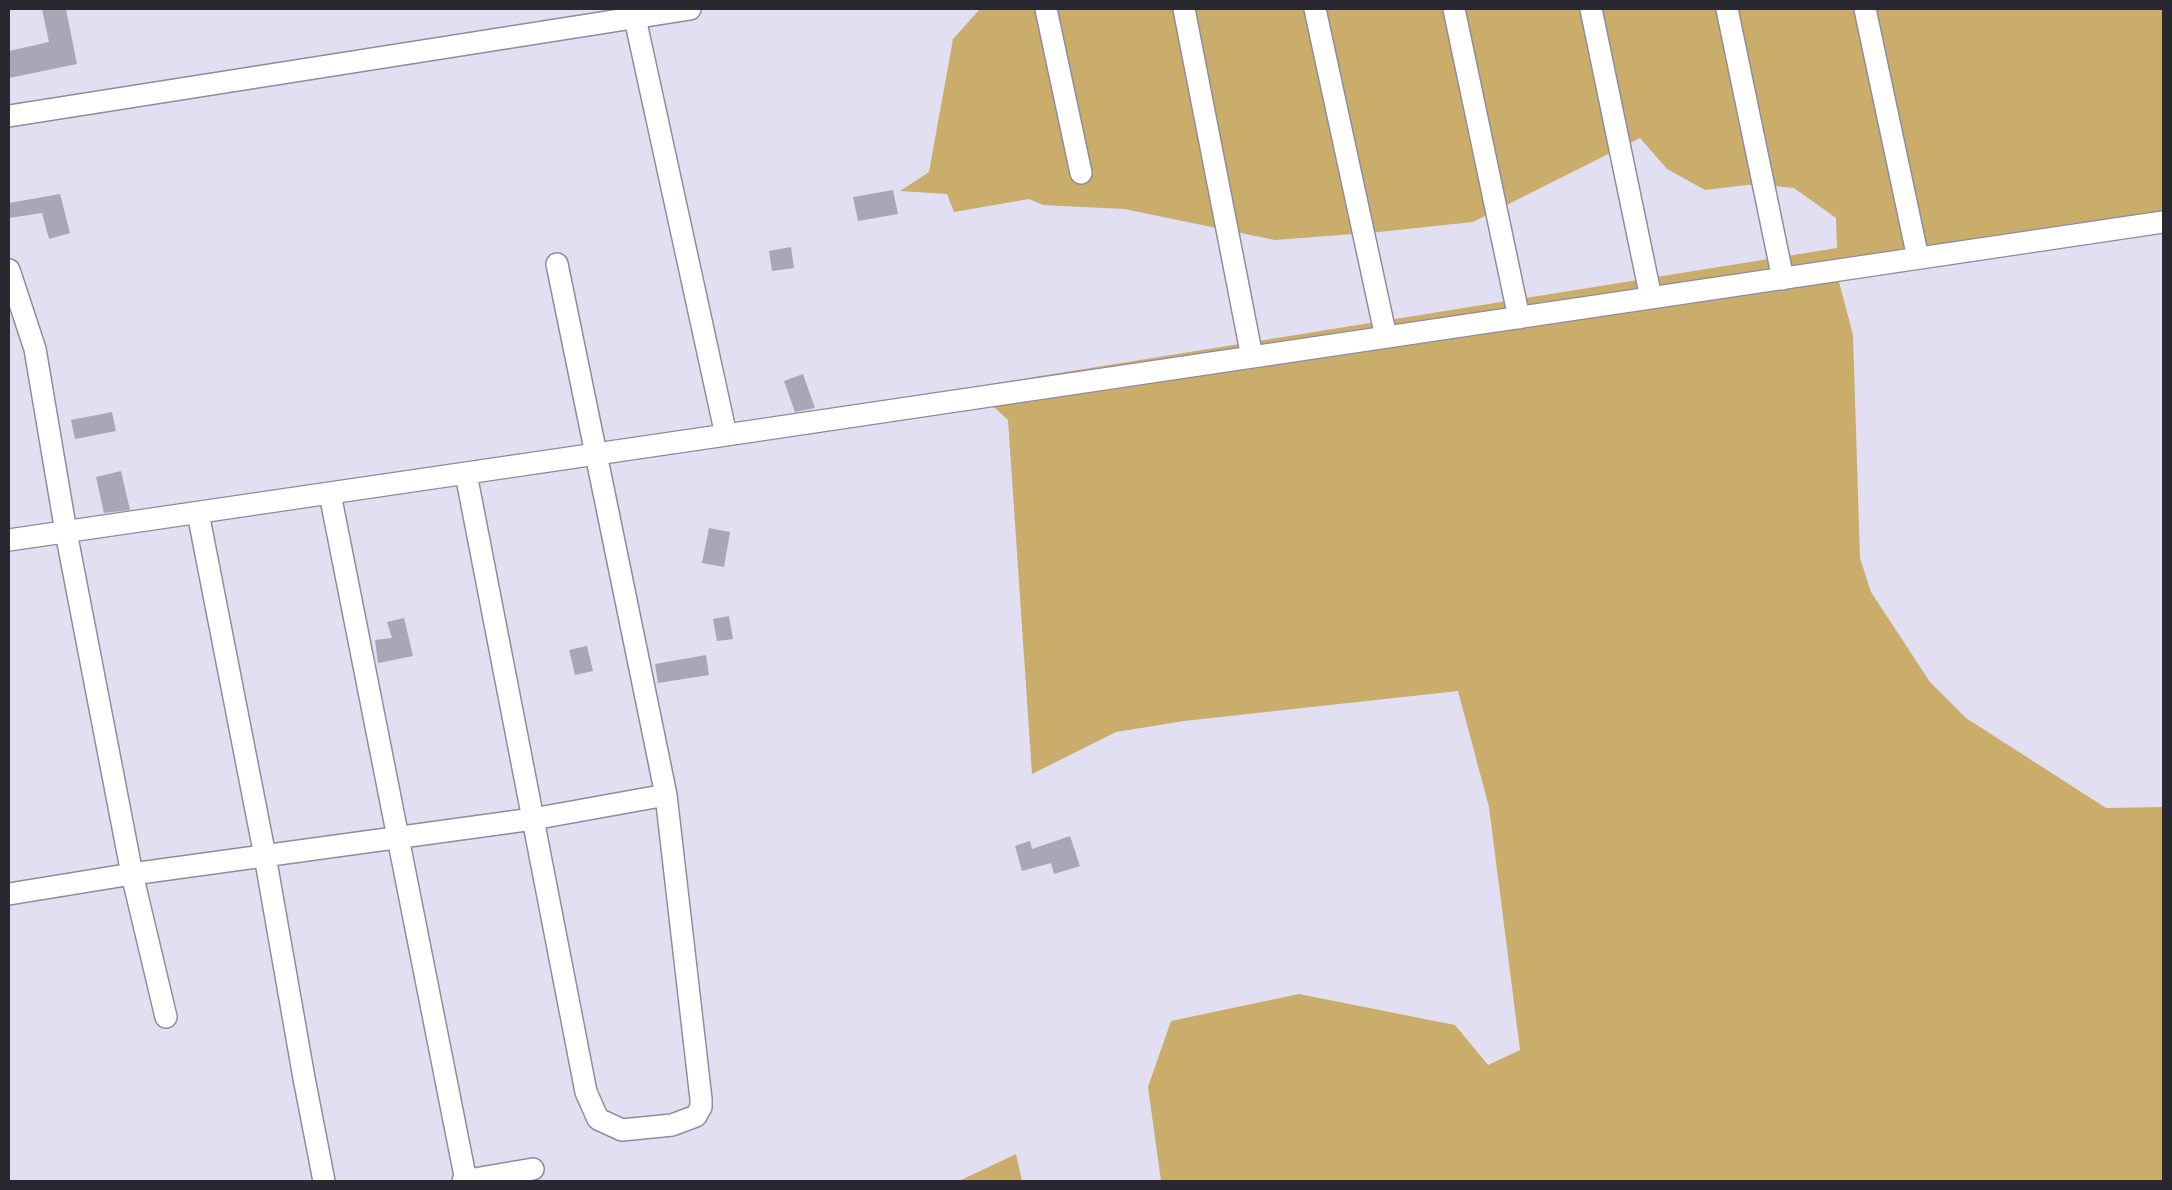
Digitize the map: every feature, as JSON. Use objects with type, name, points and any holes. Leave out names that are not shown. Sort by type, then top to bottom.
[{"type":"street","points":[[9,116],[634,13],[690,9]]},
{"type":"street","points":[[1046,9],[1081,173]]},
{"type":"street","points":[[1184,9],[1252,357]]},
{"type":"street","points":[[1315,9],[1386,337]]},
{"type":"street","points":[[1454,9],[1519,318]]},
{"type":"street","points":[[1590,9],[1651,298]]},
{"type":"street","points":[[1727,9],[1783,278]]},
{"type":"street","points":[[1864,9],[1918,258]]},
{"type":"street","points":[[634,13],[726,436]]},
{"type":"street","points":[[9,540],[726,436],[2163,222]]},
{"type":"street","points":[[466,474],[586,1092],[598,1118],[622,1130],[672,1125],[696,1116],[700,1108],[701,1099],[666,795],[557,264]]},
{"type":"street","points":[[9,270],[35,349],[66,532],[132,874],[166,1017]]},
{"type":"street","points":[[330,494],[465,1181],[533,1169]]},
{"type":"street","points":[[198,513],[265,856],[324,1181]]},
{"type":"street","points":[[9,894],[132,874],[533,819],[666,795]]},
{"type":"shaded area","points":[[980,9],[2163,9],[2163,232],[1838,278],[1853,335],[1860,558],[1871,592],[1930,682],[1966,718],[2106,808],[2163,807],[2163,1181],[1161,1181],[1148,1087],[1171,1021],[1299,994],[1455,1025],[1488,1065],[1520,1050],[1489,807],[1458,691],[1184,721],[1116,732],[1032,774],[1008,420],[972,387],[1837,248],[1836,218],[1794,188],[1755,184],[1705,190],[1667,169],[1640,138],[1473,222],[1275,240],[1124,209],[1043,205],[1029,199],[954,212],[947,194],[900,191],[929,172],[953,39]]},
{"type":"shaded area","points":[[1016,1154],[1022,1181],[959,1181]]},
{"type":"building","points":[[42,9],[66,9],[77,64],[9,78],[9,51],[49,42]]},
{"type":"building","points":[[893,190],[898,214],[858,221],[853,197]]},
{"type":"building","points":[[60,194],[70,233],[49,239],[42,213],[9,218],[9,203]]},
{"type":"building","points":[[791,247],[794,268],[772,271],[769,251]]},
{"type":"building","points":[[803,374],[815,408],[795,412],[784,381]]},
{"type":"building","points":[[112,412],[116,431],[75,439],[71,420]]},
{"type":"building","points":[[121,471],[130,510],[104,513],[96,477]]},
{"type":"building","points":[[709,528],[730,532],[724,567],[702,563]]},
{"type":"building","points":[[729,616],[733,639],[717,641],[713,619]]},
{"type":"building","points":[[404,618],[413,656],[378,663],[375,640],[392,638],[387,622]]},
{"type":"building","points":[[587,646],[593,671],[575,675],[569,650]]},
{"type":"building","points":[[706,655],[709,675],[658,683],[655,664]]},
{"type":"building","points":[[1070,836],[1080,866],[1054,874],[1051,863],[1022,871],[1015,846],[1030,841],[1032,849]]}]
